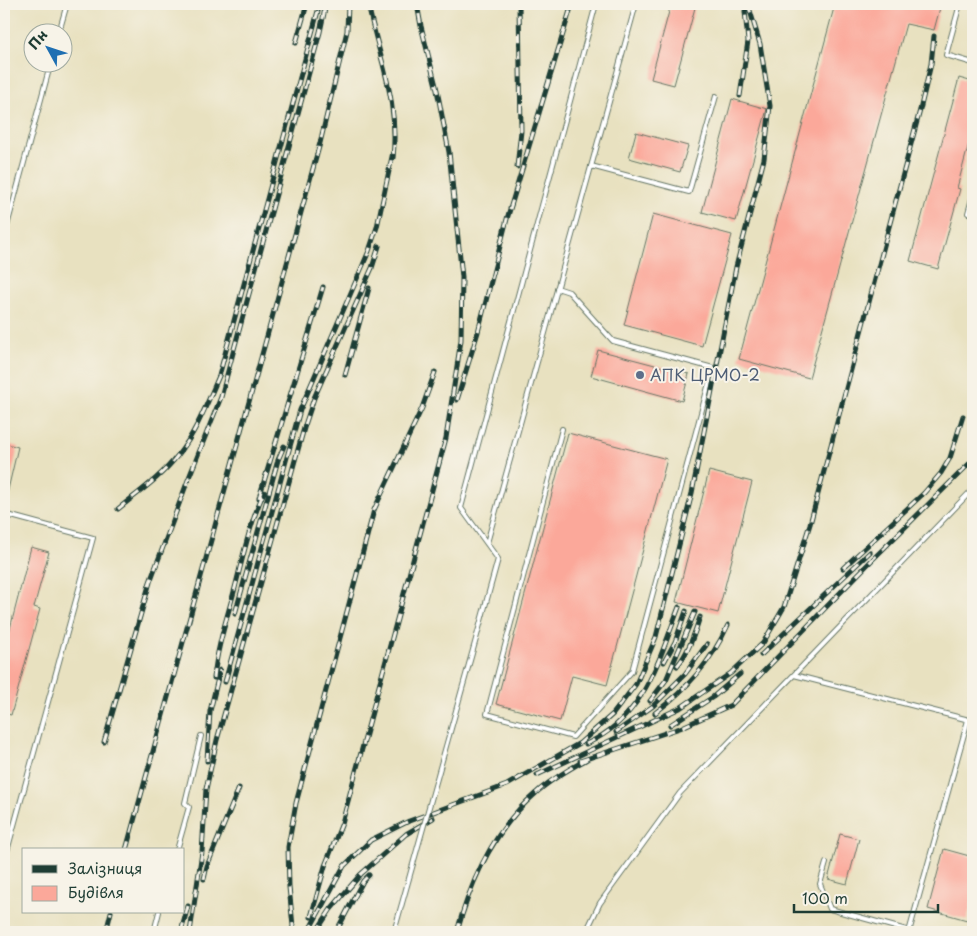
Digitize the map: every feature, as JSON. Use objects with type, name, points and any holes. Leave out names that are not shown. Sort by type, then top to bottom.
[{"type":"lane","points":[[62,22],[67,4]]},
{"type":"lane","points":[[394,932],[498,559],[461,508],[596,4]]},
{"type":"lane","points":[[487,543],[636,4]]},
{"type":"lane","points":[[960,4],[946,55],[973,63]]},
{"type":"lane","points":[[4,237],[48,72]]},
{"type":"lane","points":[[591,166],[689,192],[716,96]]},
{"type":"lane","points":[[973,195],[968,213],[973,215]]},
{"type":"lane","points":[[557,288],[568,292],[614,341],[713,368],[632,671],[573,736],[487,714],[562,429]]},
{"type":"lane","points":[[586,932],[600,903],[680,793],[973,489]]},
{"type":"lane","points":[[4,514],[93,538],[4,862]]},
{"type":"lane","points":[[794,675],[971,721],[910,932],[830,909],[820,884],[826,863]]},
{"type":"lane","points":[[178,848],[189,807],[185,803],[201,736]]},
{"type":"lane","points":[[154,932],[158,914]]},
{"type":"building","points":[[671,4],[696,4],[674,85],[651,79]]},
{"type":"building","points":[[835,4],[941,4],[934,30],[906,24],[809,378],[739,359]]},
{"type":"building","points":[[959,78],[973,82],[973,128],[957,188],[960,189],[938,269],[910,261]]},
{"type":"building","points":[[732,99],[767,109],[736,221],[702,212]]},
{"type":"building","points":[[636,132],[688,146],[680,172],[629,158]]},
{"type":"building","points":[[653,214],[732,235],[702,346],[624,325]]},
{"type":"building","points":[[598,350],[689,374],[682,401],[591,376]]},
{"type":"building","points":[[568,433],[667,459],[607,685],[572,676],[560,721],[496,704]]},
{"type":"building","points":[[4,443],[18,447],[7,494],[4,494]]},
{"type":"building","points":[[709,471],[752,482],[718,613],[676,602]]},
{"type":"building","points":[[31,547],[49,552],[34,607],[40,609],[11,715],[4,713],[4,652]]},
{"type":"building","points":[[840,834],[859,839],[847,884],[828,879]]},
{"type":"building","points":[[944,849],[973,857],[973,897],[967,920],[928,909]]},
{"type":"railway","points":[[296,43],[307,4]]},
{"type":"railway","points":[[104,742],[150,582],[221,397],[326,4]]},
{"type":"railway","points":[[127,848],[320,143],[347,31],[348,4]]},
{"type":"railway","points":[[368,4],[391,98],[394,137],[393,158]]},
{"type":"railway","points":[[311,917],[325,866],[342,823],[446,438],[461,340],[462,277],[449,152],[417,4]]},
{"type":"railway","points":[[517,167],[521,131],[519,4]]},
{"type":"railway","points":[[457,400],[478,332],[507,219],[572,4]]},
{"type":"railway","points":[[308,932],[344,866],[371,840],[409,821],[507,785],[580,743],[613,714],[636,684],[656,637],[692,493],[736,267],[764,159],[770,106],[760,44],[748,4]]},
{"type":"railway","points":[[118,509],[158,477],[185,446],[206,407],[219,376],[318,11]]},
{"type":"railway","points":[[740,96],[748,41],[745,11]]},
{"type":"railway","points":[[537,775],[680,708],[731,673],[763,643],[784,607],[810,524],[920,110],[931,64],[934,36]]},
{"type":"railway","points":[[225,682],[300,410],[369,251],[377,227],[393,152]]},
{"type":"railway","points":[[190,932],[202,852],[206,789],[217,740],[304,428],[314,398],[372,268],[379,246]]},
{"type":"railway","points":[[259,498],[323,287]]},
{"type":"railway","points":[[345,375],[369,288]]},
{"type":"railway","points":[[292,932],[288,847],[296,803],[374,510],[422,408],[435,372]]},
{"type":"railway","points":[[843,568],[924,493],[941,473],[950,458],[963,416]]},
{"type":"railway","points":[[235,614],[278,460],[284,446]]},
{"type":"railway","points":[[580,761],[680,728],[731,705],[871,561],[973,460]]},
{"type":"railway","points":[[214,678],[220,644],[247,540],[264,492]]},
{"type":"railway","points":[[761,655],[870,552]]},
{"type":"railway","points":[[586,744],[606,733],[635,704],[656,668],[679,607]]},
{"type":"railway","points":[[664,662],[675,642],[686,611]]},
{"type":"railway","points":[[650,701],[666,680],[695,612]]},
{"type":"railway","points":[[677,666],[688,649],[700,617]]},
{"type":"railway","points":[[655,713],[678,694],[697,674],[714,651],[728,625]]},
{"type":"railway","points":[[616,732],[653,706],[685,674],[707,644]]},
{"type":"railway","points":[[207,761],[210,711],[220,670]]},
{"type":"railway","points":[[670,725],[713,697],[740,674]]},
{"type":"railway","points":[[457,932],[469,893],[477,875],[496,839],[508,823],[521,807],[542,788],[587,759]]},
{"type":"railway","points":[[204,879],[207,866],[239,788]]},
{"type":"railway","points":[[316,932],[331,909],[361,874],[406,834],[433,818]]},
{"type":"railway","points":[[336,932],[363,881],[369,875]]},
{"type":"railway","points":[[181,932],[188,906]]},
{"type":"railway","points":[[106,932],[110,914]]},
{"type":"place","name":"АПК ЦРМО-2","points":[[640,375]]}]
